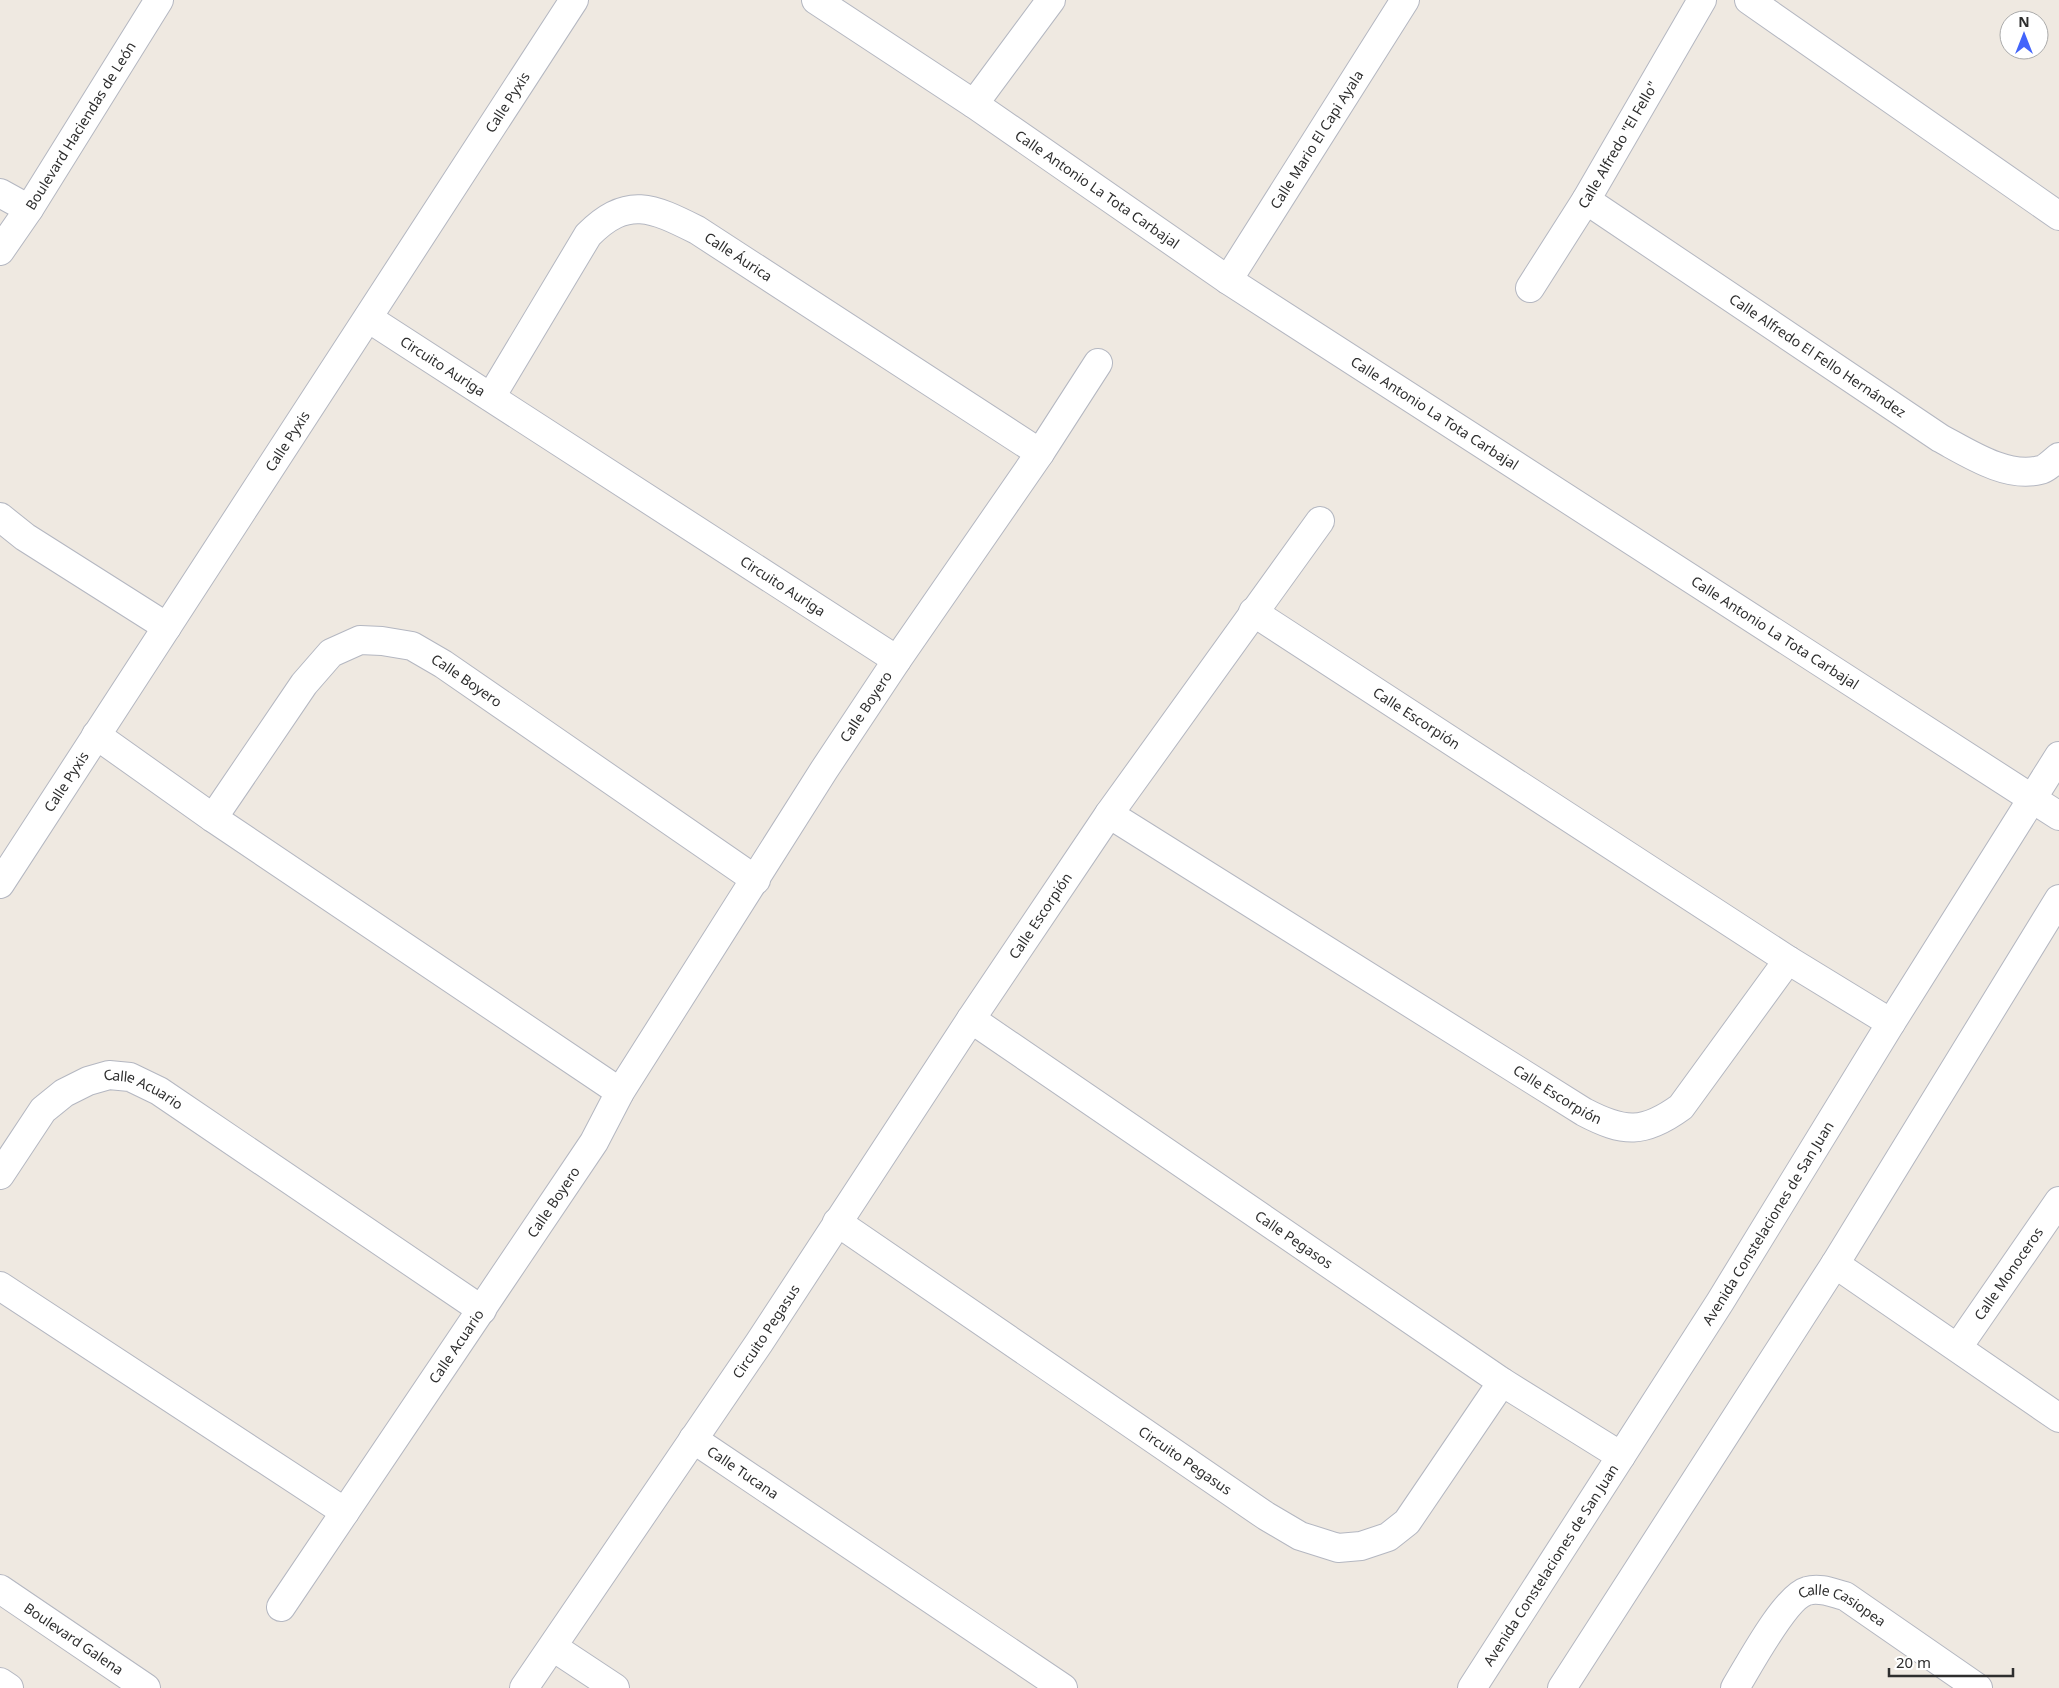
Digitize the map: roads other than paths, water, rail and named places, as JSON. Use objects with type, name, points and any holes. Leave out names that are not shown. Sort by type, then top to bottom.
[{"type":"street","name":"Boulevard Haciendas de León","points":[[0,251],[29,209],[158,0]]},
{"type":"street","name":"Calle Pyxis","points":[[0,884],[574,0]]},
{"type":"street","name":"Calle Antonio La Tota Carbajal","points":[[816,0],[974,104],[1228,280],[2059,816]]},
{"type":"street","points":[[974,104],[1051,0]]},
{"type":"street","name":"Calle Mario El Capi Ayala","points":[[1228,280],[1404,0]]},
{"type":"street","name":"Calle Alfredo \"El Fello\"","points":[[1530,288],[1586,200],[1702,0]]},
{"type":"street","points":[[1749,0],[2059,216]]},
{"type":"street","points":[[0,193],[29,209]]},
{"type":"street","name":"Calle Alfredo El Fello Hernández","points":[[1586,200],[1940,438],[1987,464],[2017,471],[2041,470],[2059,457]]},
{"type":"street","name":"Calle Áurica","points":[[491,397],[588,235],[602,221],[609,217],[638,208],[668,215],[697,230],[1040,453]]},
{"type":"street","name":"Circuito Auriga","points":[[368,318],[897,660]]},
{"type":"street","points":[[897,660],[1040,453],[1098,363]]},
{"type":"street","points":[[0,517],[25,536],[167,626]]},
{"type":"street","points":[[1253,612],[1320,521]]},
{"type":"street","name":"Calle Escorpión","points":[[971,1019],[1109,814],[1253,612],[1788,960],[1890,1023]]},
{"type":"street","name":"Calle Boyero","points":[[213,818],[304,684],[331,653],[360,640],[382,641],[412,646],[443,664],[756,880]]},
{"type":"street","name":"Calle Boyero","points":[[482,1310],[594,1142],[620,1092],[824,770],[897,660]]},
{"type":"street","points":[[96,735],[213,818],[620,1092]]},
{"type":"street","name":"Avenida Constelaciones de San Juan","points":[[1472,1688],[1720,1302],[1890,1023],[2059,756]]},
{"type":"street","name":"Calle Escorpión","points":[[1109,814],[1584,1112],[1602,1122],[1621,1128],[1644,1127],[1665,1119],[1681,1106],[1788,960]]},
{"type":"street","points":[[1562,1688],[1835,1264],[2059,899]]},
{"type":"street","name":"Circuito Pegasus","points":[[693,1439],[759,1343],[971,1019]]},
{"type":"street","name":"Calle Pegasos","points":[[971,1019],[1502,1382],[1620,1456]]},
{"type":"street","name":"Calle Acuario","points":[[0,1175],[43,1110],[64,1093],[88,1081],[109,1074],[130,1076],[158,1091],[482,1310],[281,1607]]},
{"type":"street","name":"Calle Monoceros","points":[[1958,1347],[2059,1201]]},
{"type":"street","name":"Circuito Pegasus","points":[[837,1222],[1266,1516],[1300,1536],[1338,1548],[1361,1546],[1388,1538],[1407,1522],[1502,1382]]},
{"type":"street","points":[[1835,1264],[2059,1418]]},
{"type":"street","points":[[0,1286],[345,1512]]},
{"type":"street","name":"Calle Tucana","points":[[524,1688],[693,1439],[1063,1688]]},
{"type":"street","name":"Boulevard Galena","points":[[0,1589],[146,1688]]},
{"type":"street","name":"Calle Casiopea","points":[[1735,1688],[1779,1617],[1794,1598],[1807,1591],[1823,1590],[1845,1596],[1978,1688]]},
{"type":"street","points":[[553,1647],[615,1688]]},
{"type":"street","points":[[0,1682],[9,1688]]}]
